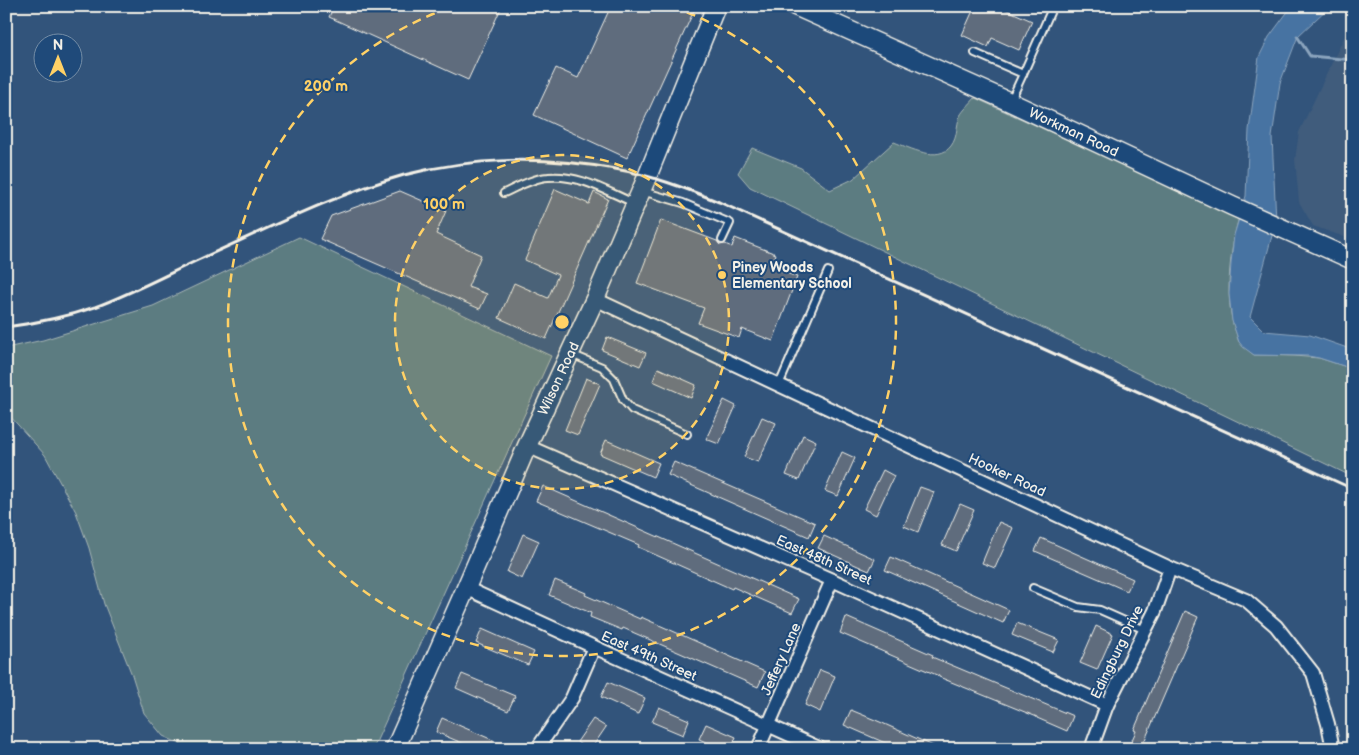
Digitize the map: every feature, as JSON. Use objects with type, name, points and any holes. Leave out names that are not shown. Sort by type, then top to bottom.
[{"type":"street","name":"Wilson Road","points":[[395,749],[527,446],[595,299],[716,6]]},
{"type":"street","name":"Workman Road","points":[[795,6],[1010,102],[1232,206],[1353,260]]},
{"type":"street","name":"Hooker Road","points":[[595,299],[1170,568],[1246,600],[1276,626],[1313,672],[1333,749]]},
{"type":"street","name":"East 48th Street","points":[[527,446],[832,580],[1107,705]]},
{"type":"street","name":"Edingburg Drive","points":[[1091,749],[1107,705],[1155,611],[1170,568]]},
{"type":"street","name":"Jeffery Lane","points":[[758,749],[832,580]]},
{"type":"street","name":"East 49th Street","points":[[466,588],[821,749]]},
{"type":"street","points":[[537,749],[572,698],[594,647]]},
{"type":"lane","points":[[1010,102],[1053,6]]},
{"type":"lane","points":[[974,53],[1023,74]]},
{"type":"lane","points":[[504,193],[547,177],[581,179],[638,198],[683,203],[730,223],[722,240]]},
{"type":"lane","points":[[779,385],[828,271]]},
{"type":"lane","points":[[570,353],[602,367],[614,379],[623,400],[632,410],[686,434]]},
{"type":"lane","points":[[1033,588],[1078,607],[1100,610],[1145,630]]},
{"type":"shaded area","points":[[1292,6],[1330,6],[1298,36],[1280,83],[1272,137],[1276,221],[1250,317],[1264,331],[1310,335],[1353,350],[1353,369],[1308,356],[1254,355],[1239,342],[1232,321],[1229,294],[1231,263],[1234,235],[1246,196],[1249,130],[1259,57],[1269,37]]},
{"type":"shaded area","points":[[1353,18],[1353,240],[1313,226],[1299,202],[1295,160],[1299,132]]},
{"type":"green space","points":[[975,98],[1239,217],[1233,244],[1229,289],[1232,318],[1238,341],[1254,355],[1319,358],[1353,369],[1353,477],[750,187],[738,173],[752,148],[801,168],[830,190],[853,179],[894,142],[924,153],[931,154],[945,151],[955,139],[960,116]]},
{"type":"green space","points":[[299,237],[551,356],[373,749],[191,749],[163,736],[144,713],[132,675],[104,604],[89,548],[76,512],[45,455],[6,414],[6,348],[43,340],[153,306]]},
{"type":"building","points":[[334,6],[502,6],[468,80],[329,17]]},
{"type":"building","points":[[611,6],[696,6],[627,158],[534,115],[556,68],[578,78]]},
{"type":"building","points":[[975,6],[998,6],[1032,21],[1019,50],[992,38],[988,47],[962,35]]},
{"type":"building","points":[[555,189],[589,204],[594,192],[608,199],[546,339],[499,318],[514,283],[548,298],[558,275],[525,260]]},
{"type":"building","points":[[400,191],[446,211],[436,234],[481,255],[468,287],[487,294],[480,309],[320,239],[331,216]]},
{"type":"building","points":[[661,220],[717,241],[720,245],[725,244],[732,247],[735,238],[776,254],[771,267],[797,277],[773,341],[742,329],[739,338],[698,323],[704,308],[637,283]]},
{"type":"building","points":[[607,337],[646,353],[640,366],[602,350]]},
{"type":"building","points":[[658,368],[696,385],[691,398],[653,381]]},
{"type":"building","points":[[586,378],[600,384],[578,435],[565,430]]},
{"type":"building","points":[[724,400],[736,406],[719,444],[706,439]]},
{"type":"building","points":[[762,417],[776,423],[758,462],[744,457]]},
{"type":"building","points":[[803,435],[816,441],[799,480],[786,475]]},
{"type":"building","points":[[606,440],[659,463],[653,477],[600,454]]},
{"type":"building","points":[[842,452],[855,458],[838,496],[825,491]]},
{"type":"building","points":[[674,462],[815,523],[809,537],[668,475]]},
{"type":"building","points":[[883,470],[894,476],[876,515],[864,509]]},
{"type":"building","points":[[543,486],[799,599],[792,613],[733,587],[732,589],[638,547],[639,545],[536,501]]},
{"type":"building","points":[[920,487],[934,492],[918,532],[904,526]]},
{"type":"building","points":[[960,504],[974,510],[956,551],[942,545]]},
{"type":"building","points":[[999,522],[1013,528],[995,568],[982,563]]},
{"type":"building","points":[[523,534],[539,541],[522,579],[507,572]]},
{"type":"building","points":[[824,536],[875,559],[869,571],[818,548]]},
{"type":"building","points":[[1041,538],[1133,579],[1127,591],[1035,551]]},
{"type":"building","points":[[891,557],[1009,610],[1003,623],[885,570]]},
{"type":"building","points":[[555,580],[586,593],[585,595],[640,619],[641,617],[765,672],[758,687],[623,628],[622,630],[590,617],[591,613],[549,595]]},
{"type":"building","points":[[1185,611],[1198,617],[1141,749],[1128,749],[1136,731],[1134,730]]},
{"type":"building","points":[[846,617],[933,655],[932,657],[1073,716],[1067,731],[840,633]]},
{"type":"building","points":[[1017,623],[1059,640],[1053,652],[1012,635]]},
{"type":"building","points":[[1096,626],[1113,634],[1097,670],[1080,663]]},
{"type":"building","points":[[482,629],[534,652],[528,665],[476,643]]},
{"type":"building","points":[[820,670],[835,676],[820,712],[805,705]]},
{"type":"building","points":[[462,674],[515,696],[508,711],[456,688]]},
{"type":"building","points":[[608,682],[645,698],[638,714],[601,697]]},
{"type":"building","points":[[659,707],[689,720],[683,735],[652,722]]},
{"type":"building","points":[[851,710],[940,749],[899,749],[844,725]]},
{"type":"building","points":[[442,718],[495,741],[492,749],[476,749],[436,732]]},
{"type":"building","points":[[593,719],[606,727],[591,749],[586,749],[577,742]]},
{"type":"building","points":[[706,724],[736,737],[731,749],[721,749],[699,739]]},
{"type":"waterway","points":[[1297,36],[1310,56],[1353,60]]},
{"type":"railway","points":[[6,327],[51,319],[95,307],[351,192],[404,175],[456,165],[509,160],[536,160],[589,165],[655,178],[719,202],[1353,489]]},
{"type":"place","name":"Piney Woods Elementary School","points":[[722,275]]}]
